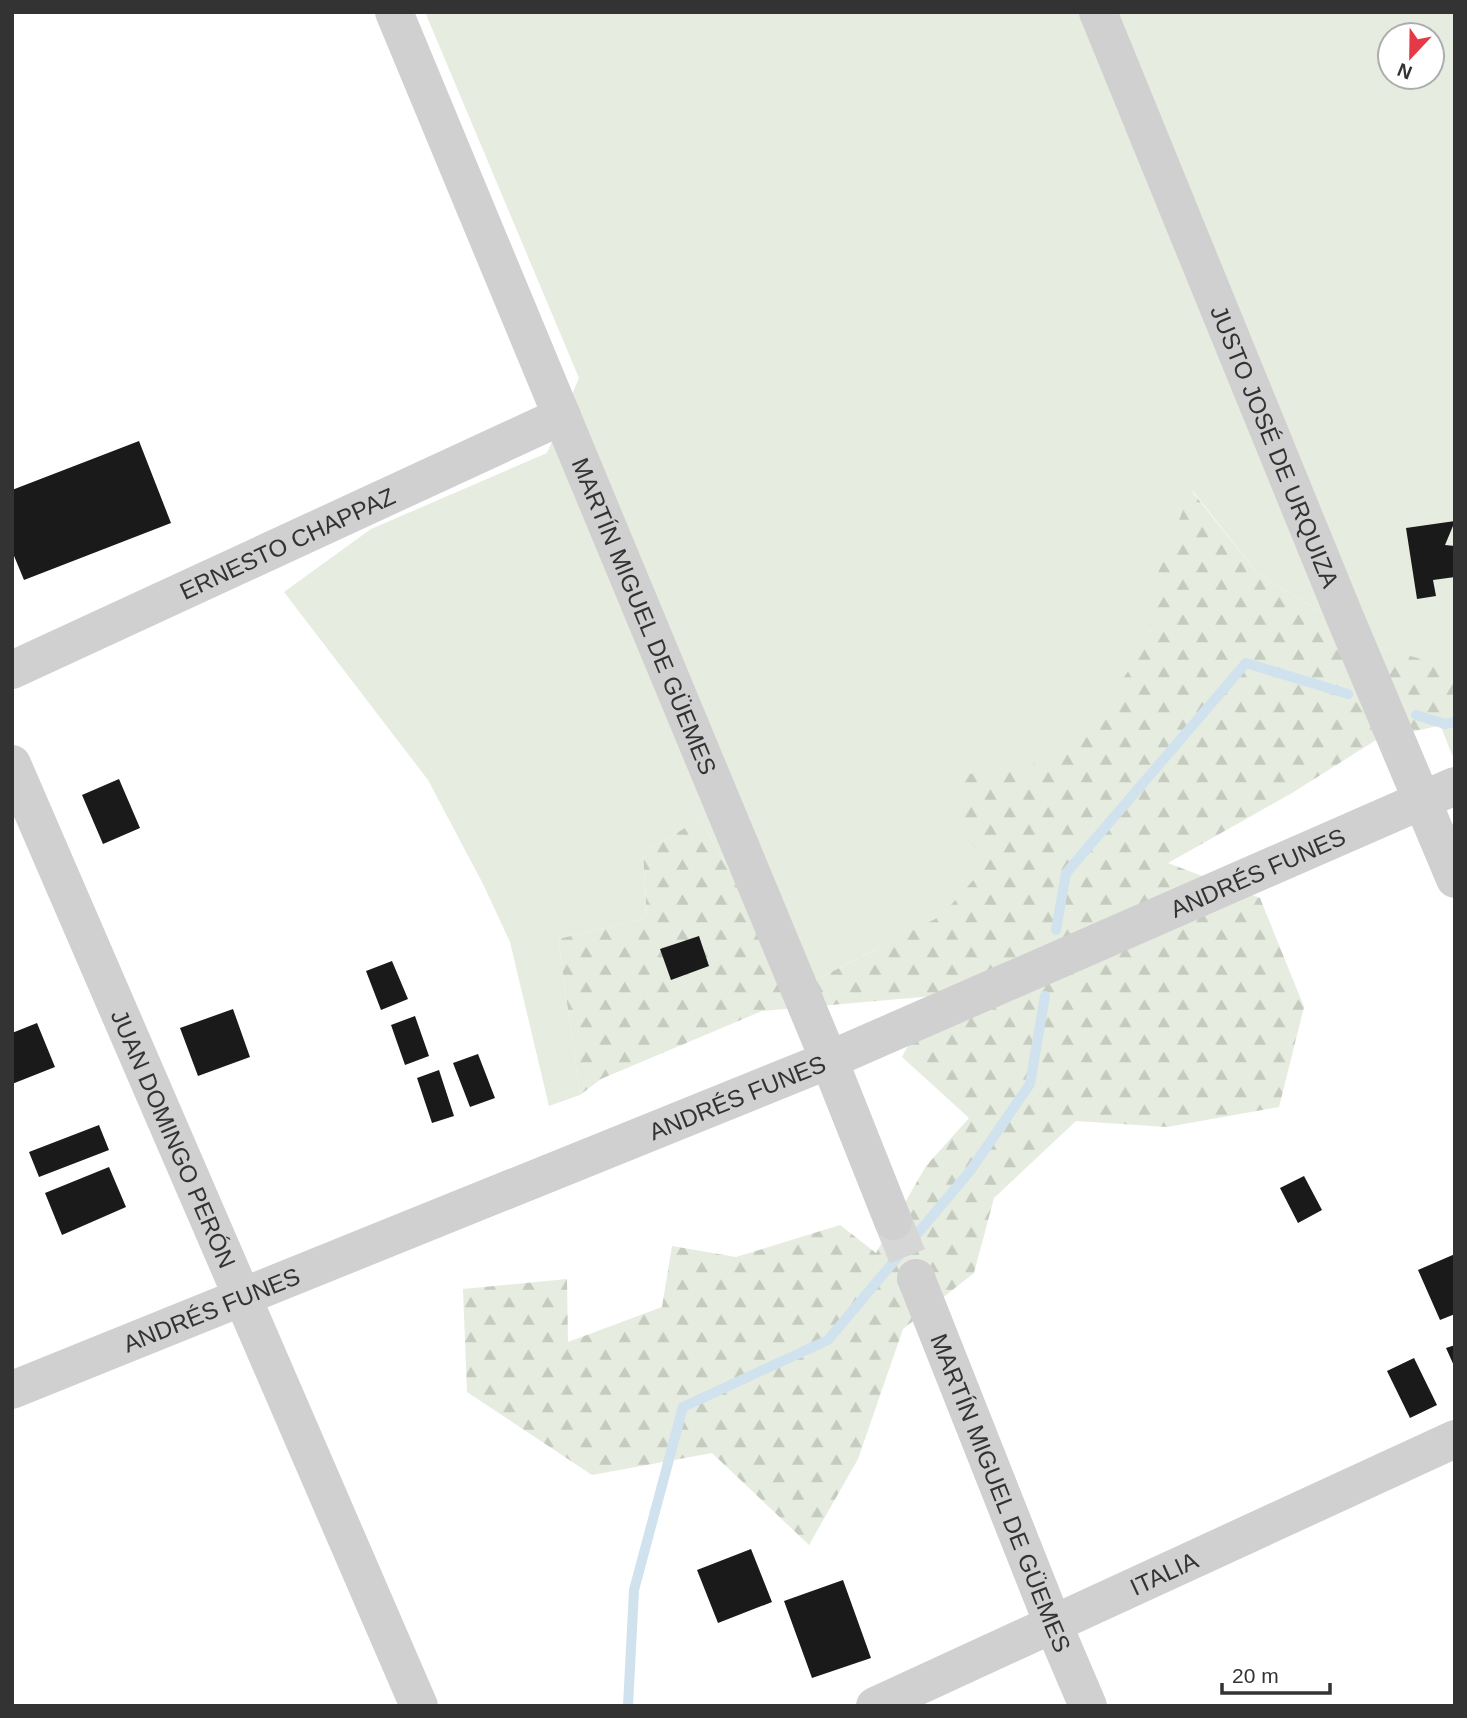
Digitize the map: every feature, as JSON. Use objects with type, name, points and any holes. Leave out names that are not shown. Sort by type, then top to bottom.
[{"type":"street","name":"MARTÍN MIGUEL DE GÜEMES","points":[[394,12],[829,1060],[893,1221]]},
{"type":"street","name":"JUSTO JOSÉ DE URQUIZA","points":[[1098,12],[1438,792],[1455,879]]},
{"type":"street","name":"ERNESTO CHAPPAZ","points":[[12,670],[562,416]]},
{"type":"street","name":"JUAN DOMINGO PERÓN","points":[[12,764],[419,1706]]},
{"type":"street","name":"ANDRÉS FUNES","points":[[12,1390],[829,1060],[1438,792]]},
{"type":"street","name":"MARTÍN MIGUEL DE GÜEMES","points":[[916,1278],[1088,1706]]},
{"type":"street","name":"ITALIA","points":[[875,1706],[1455,1439]]},
{"type":"green space","points":[[425,12],[1455,12],[1455,762],[1413,657],[1376,646],[1258,574],[1192,490],[1304,775],[876,949],[798,989],[700,819],[643,853],[647,918],[558,939],[580,1095],[549,1106],[510,942],[483,884],[428,780],[284,592],[371,529],[547,453],[579,378]]},
{"type":"green space","points":[[1191,490],[1258,574],[1376,646],[1445,666],[1455,662],[1455,722],[1376,740],[1292,793],[1168,863],[1260,898],[1304,1007],[1279,1107],[1167,1127],[1076,1121],[994,1198],[974,1273],[903,1329],[858,1459],[809,1545],[712,1453],[592,1475],[467,1392],[463,1289],[567,1279],[568,1342],[662,1307],[672,1246],[736,1257],[840,1225],[876,1253],[926,1166],[969,1118],[902,1057],[934,996],[762,1011],[601,1079],[580,1095],[558,939],[647,918],[643,853],[700,819],[798,989],[941,916],[986,866],[962,826],[955,776],[1033,765],[1087,729],[1147,645],[1156,578]]},
{"type":"building","points":[[139,441],[171,523],[24,580],[12,551],[12,490]]},
{"type":"building","points":[[1455,521],[1445,545],[1455,546],[1455,577],[1433,580],[1436,596],[1417,599],[1406,528]]},
{"type":"building","points":[[119,779],[140,828],[103,844],[82,795]]},
{"type":"building","points":[[699,936],[709,966],[671,980],[660,949]]},
{"type":"building","points":[[392,961],[408,999],[381,1010],[366,971]]},
{"type":"building","points":[[233,1009],[250,1057],[198,1076],[180,1028]]},
{"type":"building","points":[[415,1016],[429,1056],[405,1065],[391,1025]]},
{"type":"building","points":[[37,1023],[55,1067],[12,1084],[12,1033]]},
{"type":"building","points":[[478,1054],[495,1098],[470,1107],[453,1063]]},
{"type":"building","points":[[439,1070],[454,1116],[432,1123],[417,1078]]},
{"type":"building","points":[[99,1125],[109,1150],[39,1177],[29,1152]]},
{"type":"building","points":[[109,1167],[126,1207],[62,1235],[45,1193]]},
{"type":"building","points":[[1304,1176],[1322,1210],[1298,1223],[1280,1188]]},
{"type":"building","points":[[1455,1254],[1455,1314],[1440,1320],[1418,1270]]},
{"type":"building","points":[[1455,1345],[1455,1368],[1446,1348]]},
{"type":"building","points":[[1414,1358],[1437,1405],[1410,1418],[1387,1371]]},
{"type":"building","points":[[751,1549],[772,1602],[718,1623],[697,1570]]},
{"type":"building","points":[[843,1580],[871,1658],[812,1678],[784,1601]]},
{"type":"waterway","points":[[1056,930],[1066,873],[1246,663],[1348,694]]},
{"type":"waterway","points":[[1416,715],[1445,724],[1455,722]]},
{"type":"waterway","points":[[628,1706],[634,1590],[683,1407],[828,1340],[970,1171],[1030,1084],[1045,996]]},
{"type":"tunnel","points":[[893,1221],[916,1278]]}]
